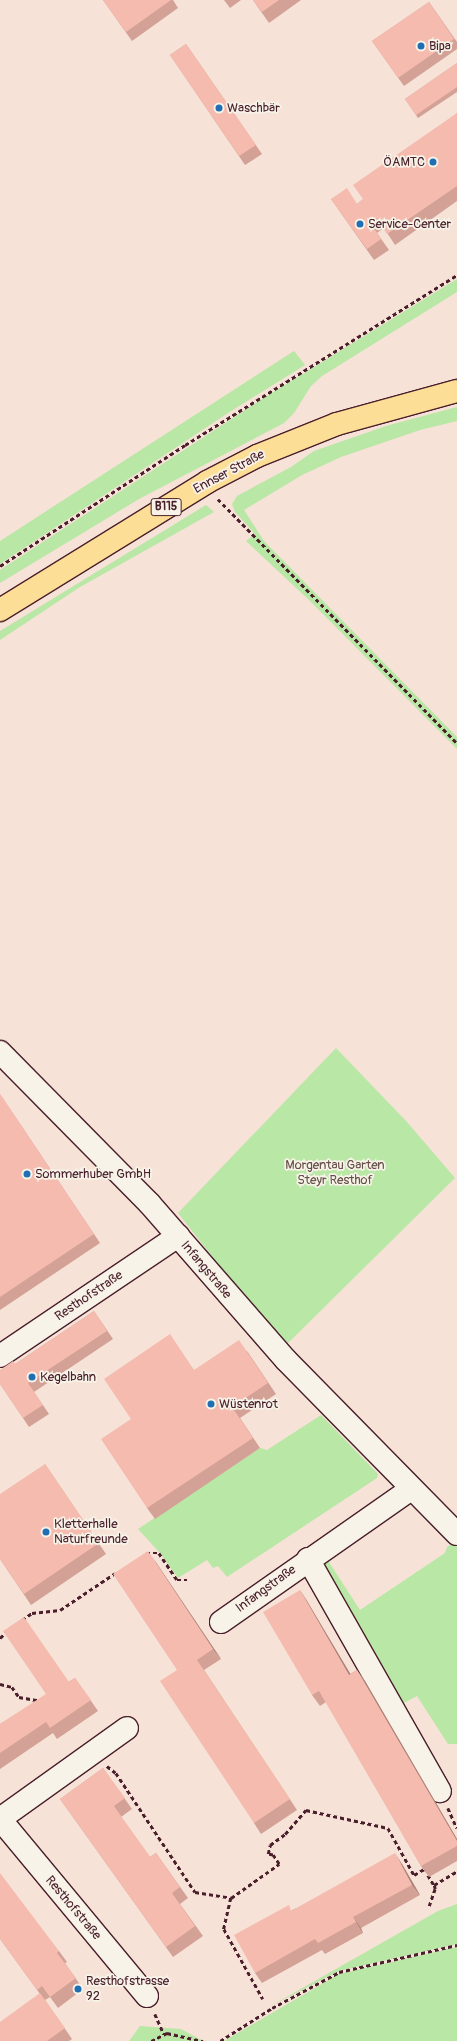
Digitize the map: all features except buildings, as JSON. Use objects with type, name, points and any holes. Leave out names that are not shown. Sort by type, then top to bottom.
[{"type":"main road","name":"Ennser Straße","points":[[0,610],[207,482],[257,456],[323,429],[371,413],[457,391]]},
{"type":"street","name":"Infangstraße","points":[[0,1052],[149,1203],[244,1314],[457,1534]]},
{"type":"street","name":"Resthofstraße","points":[[0,1356],[178,1236]]},
{"type":"street","name":"Infangstraße","points":[[221,1622],[308,1559],[412,1489]]},
{"type":"street","points":[[308,1559],[440,1791]]},
{"type":"street","points":[[0,1819],[127,1728]]},
{"type":"street","name":"Resthofstraße","points":[[0,1819],[147,1996]]},
{"type":"path","points":[[0,566],[185,445],[457,275]]},
{"type":"path","points":[[207,482],[219,502],[457,744]]},
{"type":"path","points":[[142,1555],[148,1551],[159,1553],[178,1580],[187,1580]]},
{"type":"path","points":[[16,1624],[32,1613],[60,1610],[118,1571]]},
{"type":"path","points":[[0,1638],[11,1628]]},
{"type":"path","points":[[0,1684],[12,1687],[19,1697],[40,1699],[43,1704]]},
{"type":"path","points":[[90,1754],[116,1773],[195,1892],[231,1898]]},
{"type":"path","points":[[263,1998],[224,1929],[231,1898],[279,1864],[273,1855],[268,1854],[270,1845],[285,1834],[306,1810],[388,1828],[414,1875],[424,1869],[434,1885],[435,1889],[429,1906]]},
{"type":"path","points":[[434,1885],[457,1871]]},
{"type":"path","points":[[220,2041],[272,2008],[339,1972],[457,1945]]},
{"type":"path","points":[[150,2041],[167,2033],[203,2041]]},
{"type":"green space","points":[[457,279],[457,292],[322,376],[311,386],[294,413],[284,423],[139,499],[0,583],[0,570],[262,399]]},
{"type":"green space","points":[[294,351],[305,365],[228,413],[0,564],[0,541]]},
{"type":"green space","points":[[457,407],[457,421],[420,430],[341,457],[302,475],[244,510],[264,541],[457,737],[457,749],[308,599],[246,541],[255,534],[235,512],[232,504],[237,496],[291,467],[314,451],[386,426]]},
{"type":"green space","points":[[206,505],[214,512],[80,587],[0,640],[0,631]]},
{"type":"green space","name":"Morgentau Garten Steyr Resthof","points":[[336,1048],[407,1122],[455,1178],[287,1344],[247,1301],[178,1213]]},
{"type":"green space","points":[[321,1415],[378,1474],[377,1478],[227,1577],[218,1566],[213,1568],[207,1560],[178,1578],[160,1553],[138,1529],[260,1448],[267,1450]]},
{"type":"green space","points":[[456,1541],[457,1744],[448,1744],[417,1696],[402,1704],[324,1570],[324,1564],[325,1556],[360,1610],[445,1553],[447,1547]]},
{"type":"green space","points":[[457,1904],[457,1944],[339,1971],[269,2007],[438,1911]]},
{"type":"green space","points":[[457,1947],[457,2041],[224,2041],[339,1974]]},
{"type":"green space","points":[[140,2026],[181,2029],[203,2041],[129,2041]]},
{"type":"place","name":"Bipa","points":[[421,46]]},
{"type":"place","name":"Waschbär","points":[[219,108]]},
{"type":"place","name":"ÖAMTC","points":[[433,162]]},
{"type":"place","name":"Service-Center","points":[[360,224]]},
{"type":"place","name":"Sommerhuber GmbH","points":[[27,1174]]},
{"type":"place","name":"Kegelbahn","points":[[32,1377]]},
{"type":"place","name":"Wüstenrot","points":[[211,1404]]},
{"type":"place","name":"Kletterhalle Naturfreunde","points":[[46,1532]]},
{"type":"place","name":"Resthofstrasse 92","points":[[78,1989]]}]
